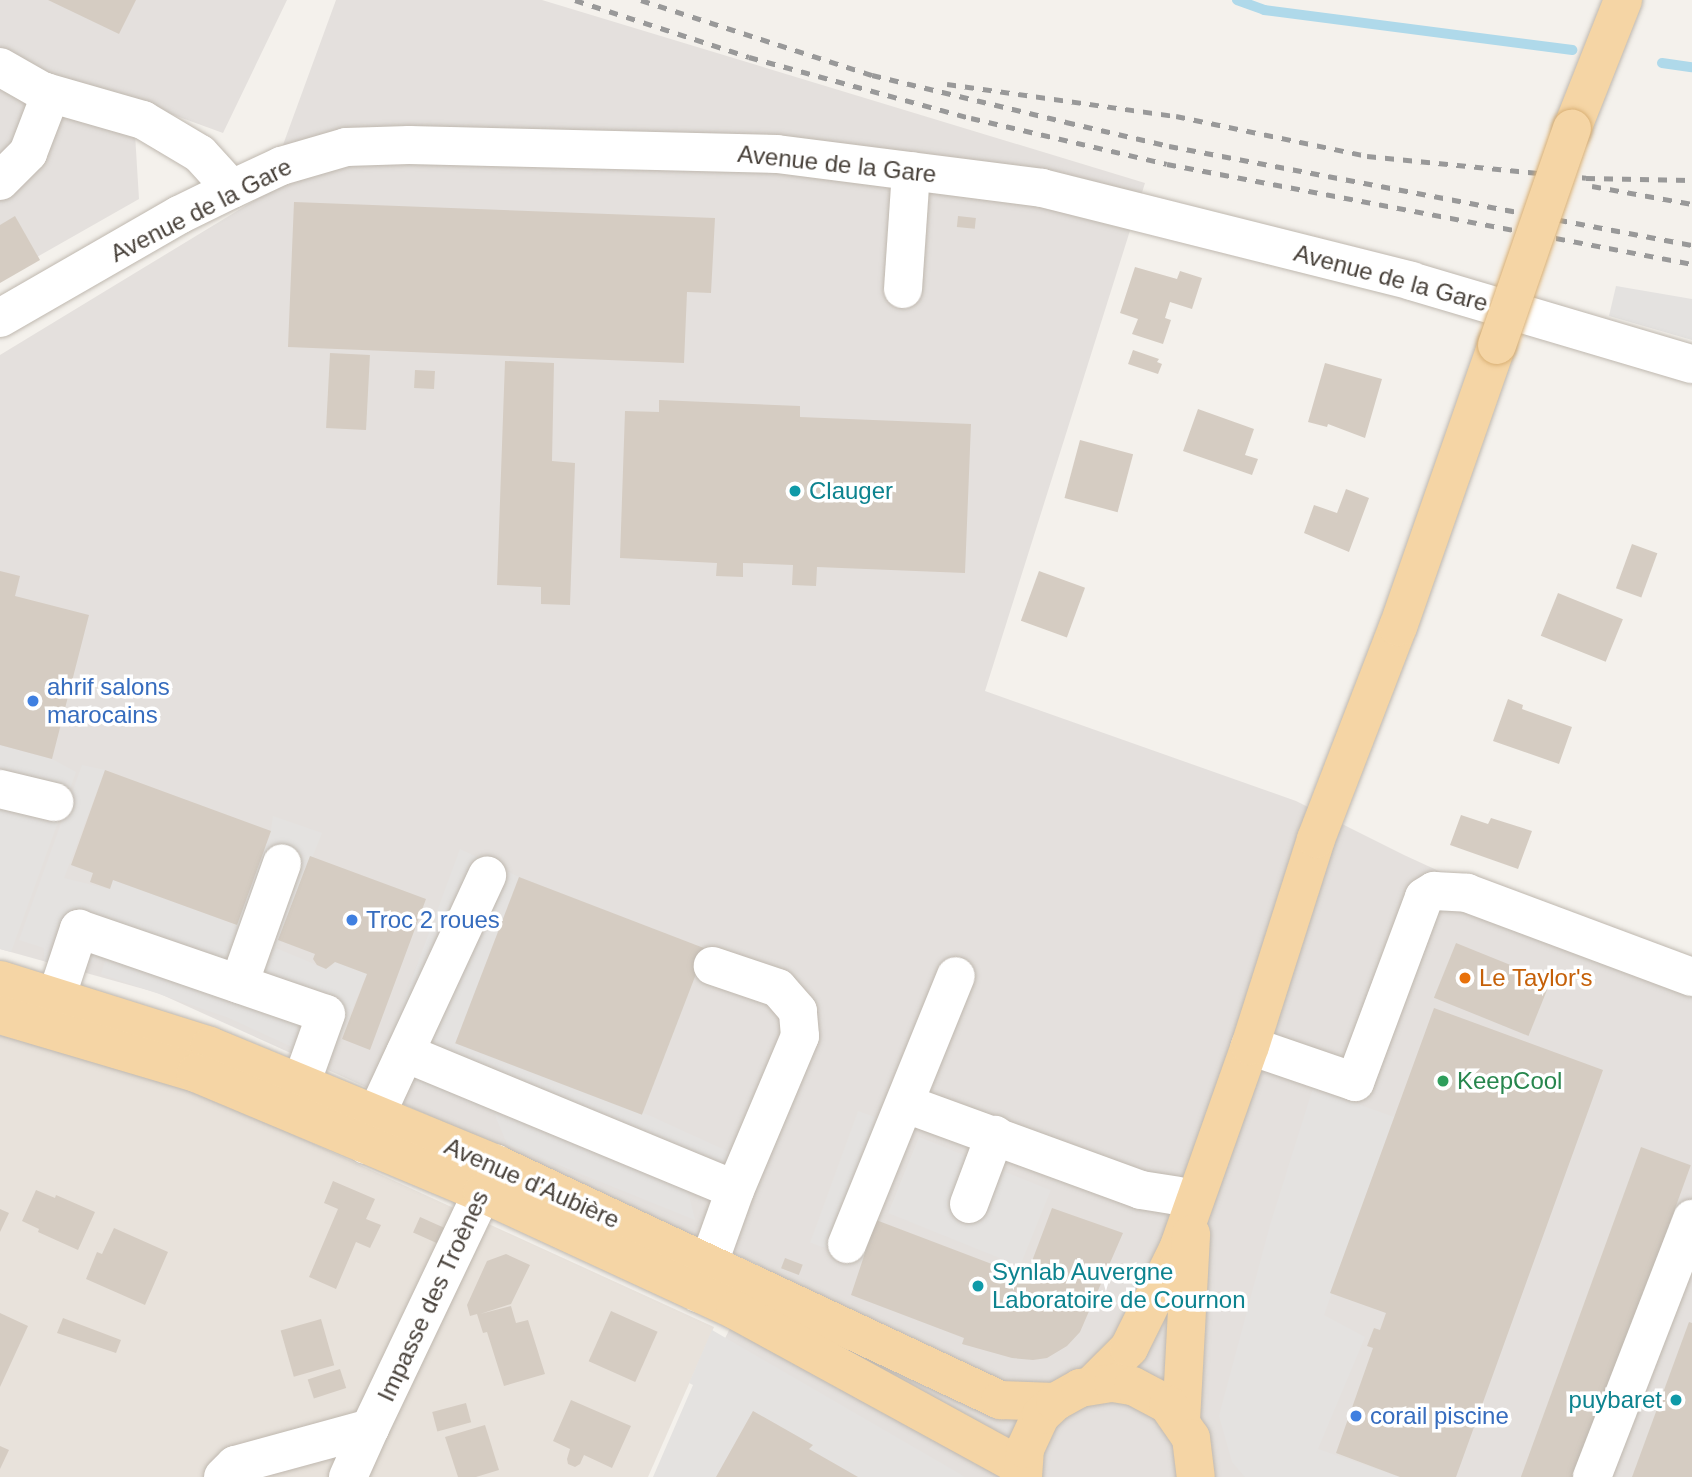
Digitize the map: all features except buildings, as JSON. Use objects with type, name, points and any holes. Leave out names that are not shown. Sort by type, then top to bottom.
[{"type":"main road","points":[[1022,1472],[1031,1431],[1055,1402],[1093,1384],[1129,1348],[1178,1250],[1192,1204],[1250,1046],[1316,839],[1398,627],[1573,129],[1623,0]]},
{"type":"main road","name":"Avenue d'Aubière","points":[[0,980],[57,995],[210,1046],[301,1084],[371,1130]]},
{"type":"main road","name":"Avenue d'Aubière","points":[[0,1015],[196,1073],[371,1130],[489,1179],[702,1278],[1000,1400],[1055,1402]]},
{"type":"main road","points":[[1181,1421],[1186,1370],[1192,1204]]},
{"type":"main road","name":"Avenue d'Aubière","points":[[702,1278],[735,1310],[1022,1472]]},
{"type":"main road","points":[[1093,1384],[1133,1386],[1152,1394],[1181,1421],[1196,1457],[1196,1477]]},
{"type":"street","points":[[0,67],[46,92],[142,120],[200,154],[232,189]]},
{"type":"street","points":[[0,181],[28,153],[46,106],[46,92]]},
{"type":"street","name":"Avenue de la Gare","points":[[0,318],[179,215],[281,166],[346,147],[409,145],[777,154],[1042,188],[1412,281],[1692,364]]},
{"type":"street","points":[[903,289],[911,171]]},
{"type":"street","points":[[0,789],[54,802]]},
{"type":"street","points":[[239,984],[282,863]]},
{"type":"street","points":[[371,1130],[487,876]]},
{"type":"street","points":[[1250,1046],[1355,1082],[1424,897],[1434,891],[1467,893],[1692,977]]},
{"type":"street","points":[[57,995],[79,929],[326,1014],[301,1084]]},
{"type":"street","points":[[702,1278],[735,1190],[800,1036],[798,1011],[778,988],[713,966]]},
{"type":"street","points":[[848,1244],[956,976]]},
{"type":"street","points":[[405,1053],[735,1190]]},
{"type":"street","points":[[906,1104],[1142,1190],[1177,1196],[1192,1204]]},
{"type":"street","points":[[969,1204],[995,1135]]},
{"type":"street","name":"Impasse des Troènes","points":[[348,1477],[489,1179]]},
{"type":"street","points":[[1592,1477],[1692,1219]]},
{"type":"street","name":"Impasse des Troènes","points":[[223,1477],[234,1465],[370,1428]]},
{"type":"shaded area","points":[[0,0],[287,0],[223,133],[149,106],[135,134],[139,199],[0,278]]},
{"type":"shaded area","points":[[336,0],[542,0],[1145,183],[985,691],[1296,801],[1404,855],[1692,987],[1692,1477],[656,1477],[761,1266],[158,993],[0,949],[0,355],[265,194]]},
{"type":"shaded area","points":[[1616,286],[1692,299],[1692,340],[1609,316]]},
{"type":"shaded area","points":[[0,745],[52,759],[76,772],[11,952],[0,949]]},
{"type":"shaded area","points":[[82,765],[105,770],[64,878],[109,889],[113,880],[237,925],[271,831],[273,816],[322,833],[276,948],[319,966],[329,968],[335,962],[367,974],[329,1064],[229,1018],[101,974],[106,959],[96,956],[85,973],[44,961],[44,948],[19,940]]},
{"type":"shaded area","points":[[460,849],[519,877],[456,1043],[644,1113],[736,1155],[714,1201],[687,1187],[695,1220],[507,1144],[494,1113],[415,1082],[408,1091],[376,1076]]},
{"type":"shaded area","points":[[0,1035],[196,1090],[714,1327],[648,1477],[0,1477]]},
{"type":"shaded area","points":[[1313,1088],[1394,1117],[1324,1315],[1365,1337],[1318,1449],[1400,1477],[1245,1477],[1232,1462],[1219,1416],[1270,1225]]},
{"type":"shaded area","points":[[858,1111],[910,1130],[862,1261],[810,1243]]},
{"type":"shaded area","points":[[919,1137],[1051,1190],[1020,1266],[888,1213]]},
{"type":"shaded area","points":[[712,1330],[964,1477],[858,1477],[809,1449],[812,1445],[753,1411],[716,1477],[653,1477],[693,1385],[689,1383]]},
{"type":"waterway","points":[[1237,0],[1264,10],[1572,50]]},
{"type":"waterway","points":[[1662,63],[1692,67]]},
{"type":"railway","points":[[575,0],[749,57],[971,118],[1167,164],[1692,264]]},
{"type":"railway","points":[[641,0],[872,75],[1066,122],[1169,146],[1692,245]]},
{"type":"railway","points":[[947,84],[1176,116],[1367,156],[1586,178],[1692,180]]},
{"type":"railway","points":[[1592,186],[1692,204]]},
{"type":"place","name":"Clauger","points":[[795,491]]},
{"type":"place","name":"ahrif salons marocains","points":[[33,701]]},
{"type":"place","name":"Troc 2 roues","points":[[352,920]]},
{"type":"place","name":"Le Taylor's","points":[[1465,978]]},
{"type":"place","name":"KeepCool","points":[[1443,1081]]},
{"type":"place","name":"Synlab Auvergne Laboratoire de Cournon","points":[[978,1286]]},
{"type":"place","name":"puybaret","points":[[1676,1400]]},
{"type":"place","name":"corail piscine","points":[[1356,1416]]}]
